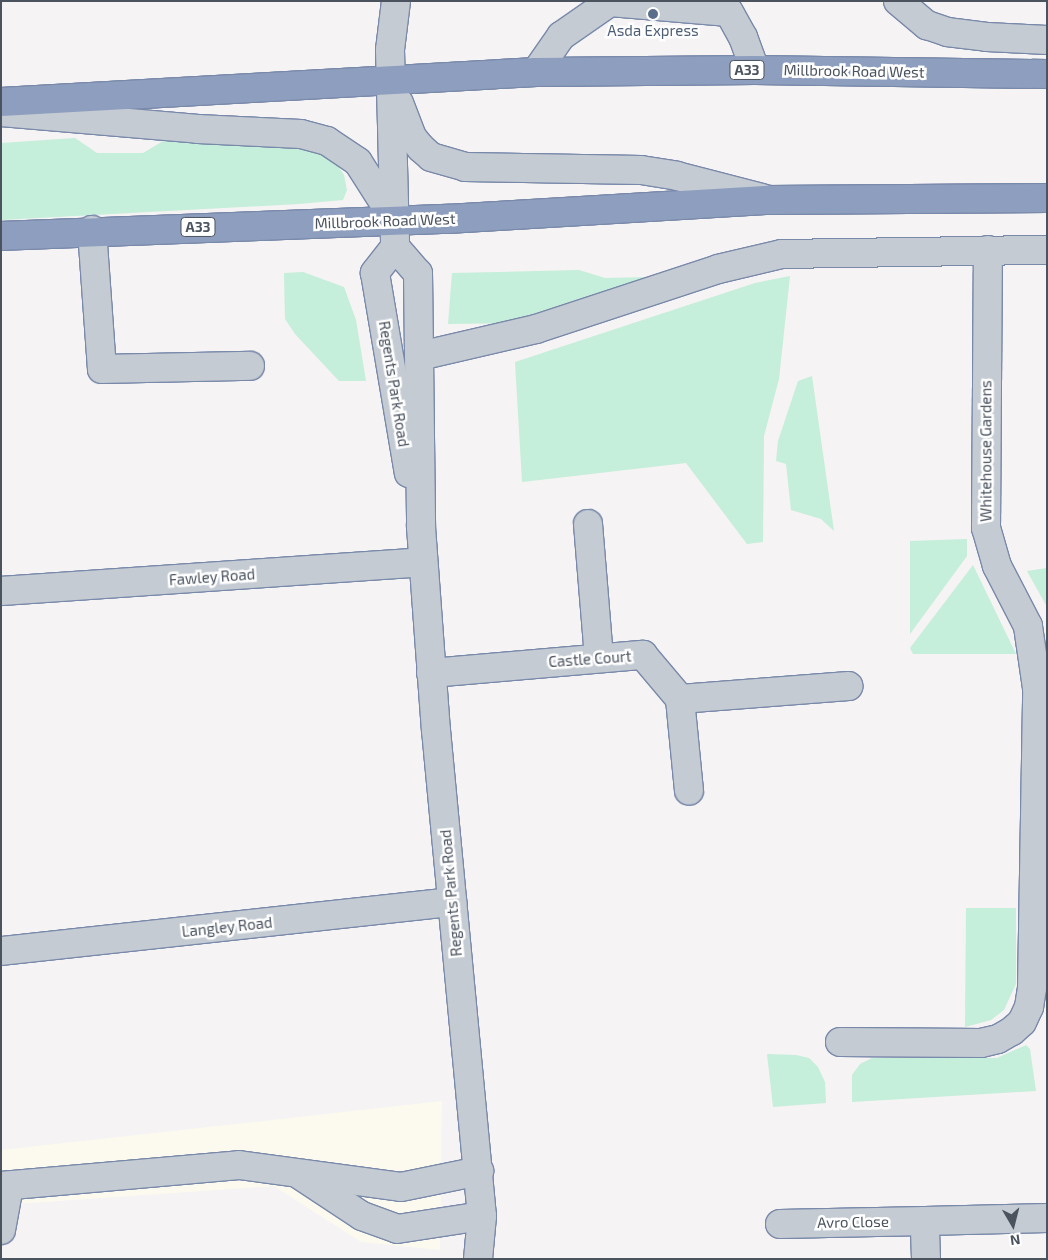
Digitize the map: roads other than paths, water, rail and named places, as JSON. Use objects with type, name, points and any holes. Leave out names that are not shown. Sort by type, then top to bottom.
[{"type":"highway","name":"Millbrook Road West","points":[[1,102],[391,78],[536,72],[755,70],[1047,74]]},
{"type":"highway","name":"Millbrook Road West","points":[[1,236],[92,230],[395,234],[769,200],[1047,198]]},
{"type":"street","points":[[395,234],[391,78],[392,34],[396,1]]},
{"type":"street","points":[[536,72],[561,36],[610,1],[729,12],[744,37],[755,70]]},
{"type":"street","points":[[898,1],[927,25],[946,32],[987,37],[1047,40]]},
{"type":"street","name":"Millbrook Road West","points":[[391,78],[412,137],[431,157],[465,168],[493,170],[641,170],[677,176],[769,200]]},
{"type":"street","points":[[1,112],[198,129],[301,134],[327,141],[358,162],[395,234]]},
{"type":"street","points":[[92,230],[102,369],[250,366]]},
{"type":"street","name":"Regents Park Road","points":[[395,234],[418,273],[423,562],[452,902],[479,1172],[482,1216],[478,1259]]},
{"type":"street","name":"Regents Park Road","points":[[395,234],[380,263],[376,280],[386,328],[399,426],[421,526]]},
{"type":"street","name":"Whitehouse Gardens","points":[[840,1042],[981,1043],[998,1039],[1022,1022],[1032,988],[1042,710],[1034,649],[1028,626],[997,566],[986,528],[988,250]]},
{"type":"street","points":[[420,356],[536,329],[718,269],[782,254],[1047,250]]},
{"type":"street","points":[[588,524],[599,658]]},
{"type":"street","name":"Fawley Road","points":[[1,591],[423,562]]},
{"type":"street","name":"Castle Court","points":[[431,673],[643,655],[680,699]]},
{"type":"street","points":[[688,791],[680,699],[849,686]]},
{"type":"street","name":"Langley Road","points":[[1,951],[452,902]]},
{"type":"street","points":[[1,1230],[5,1186],[239,1165],[293,1170],[401,1187],[479,1172]]},
{"type":"street","points":[[293,1170],[362,1216],[396,1229],[482,1216]]},
{"type":"street","name":"Avro Close","points":[[780,1224],[1047,1218]]},
{"type":"street","points":[[925,1221],[926,1259]]},
{"type":"place","name":"Asda Express","points":[[653,14]]}]
